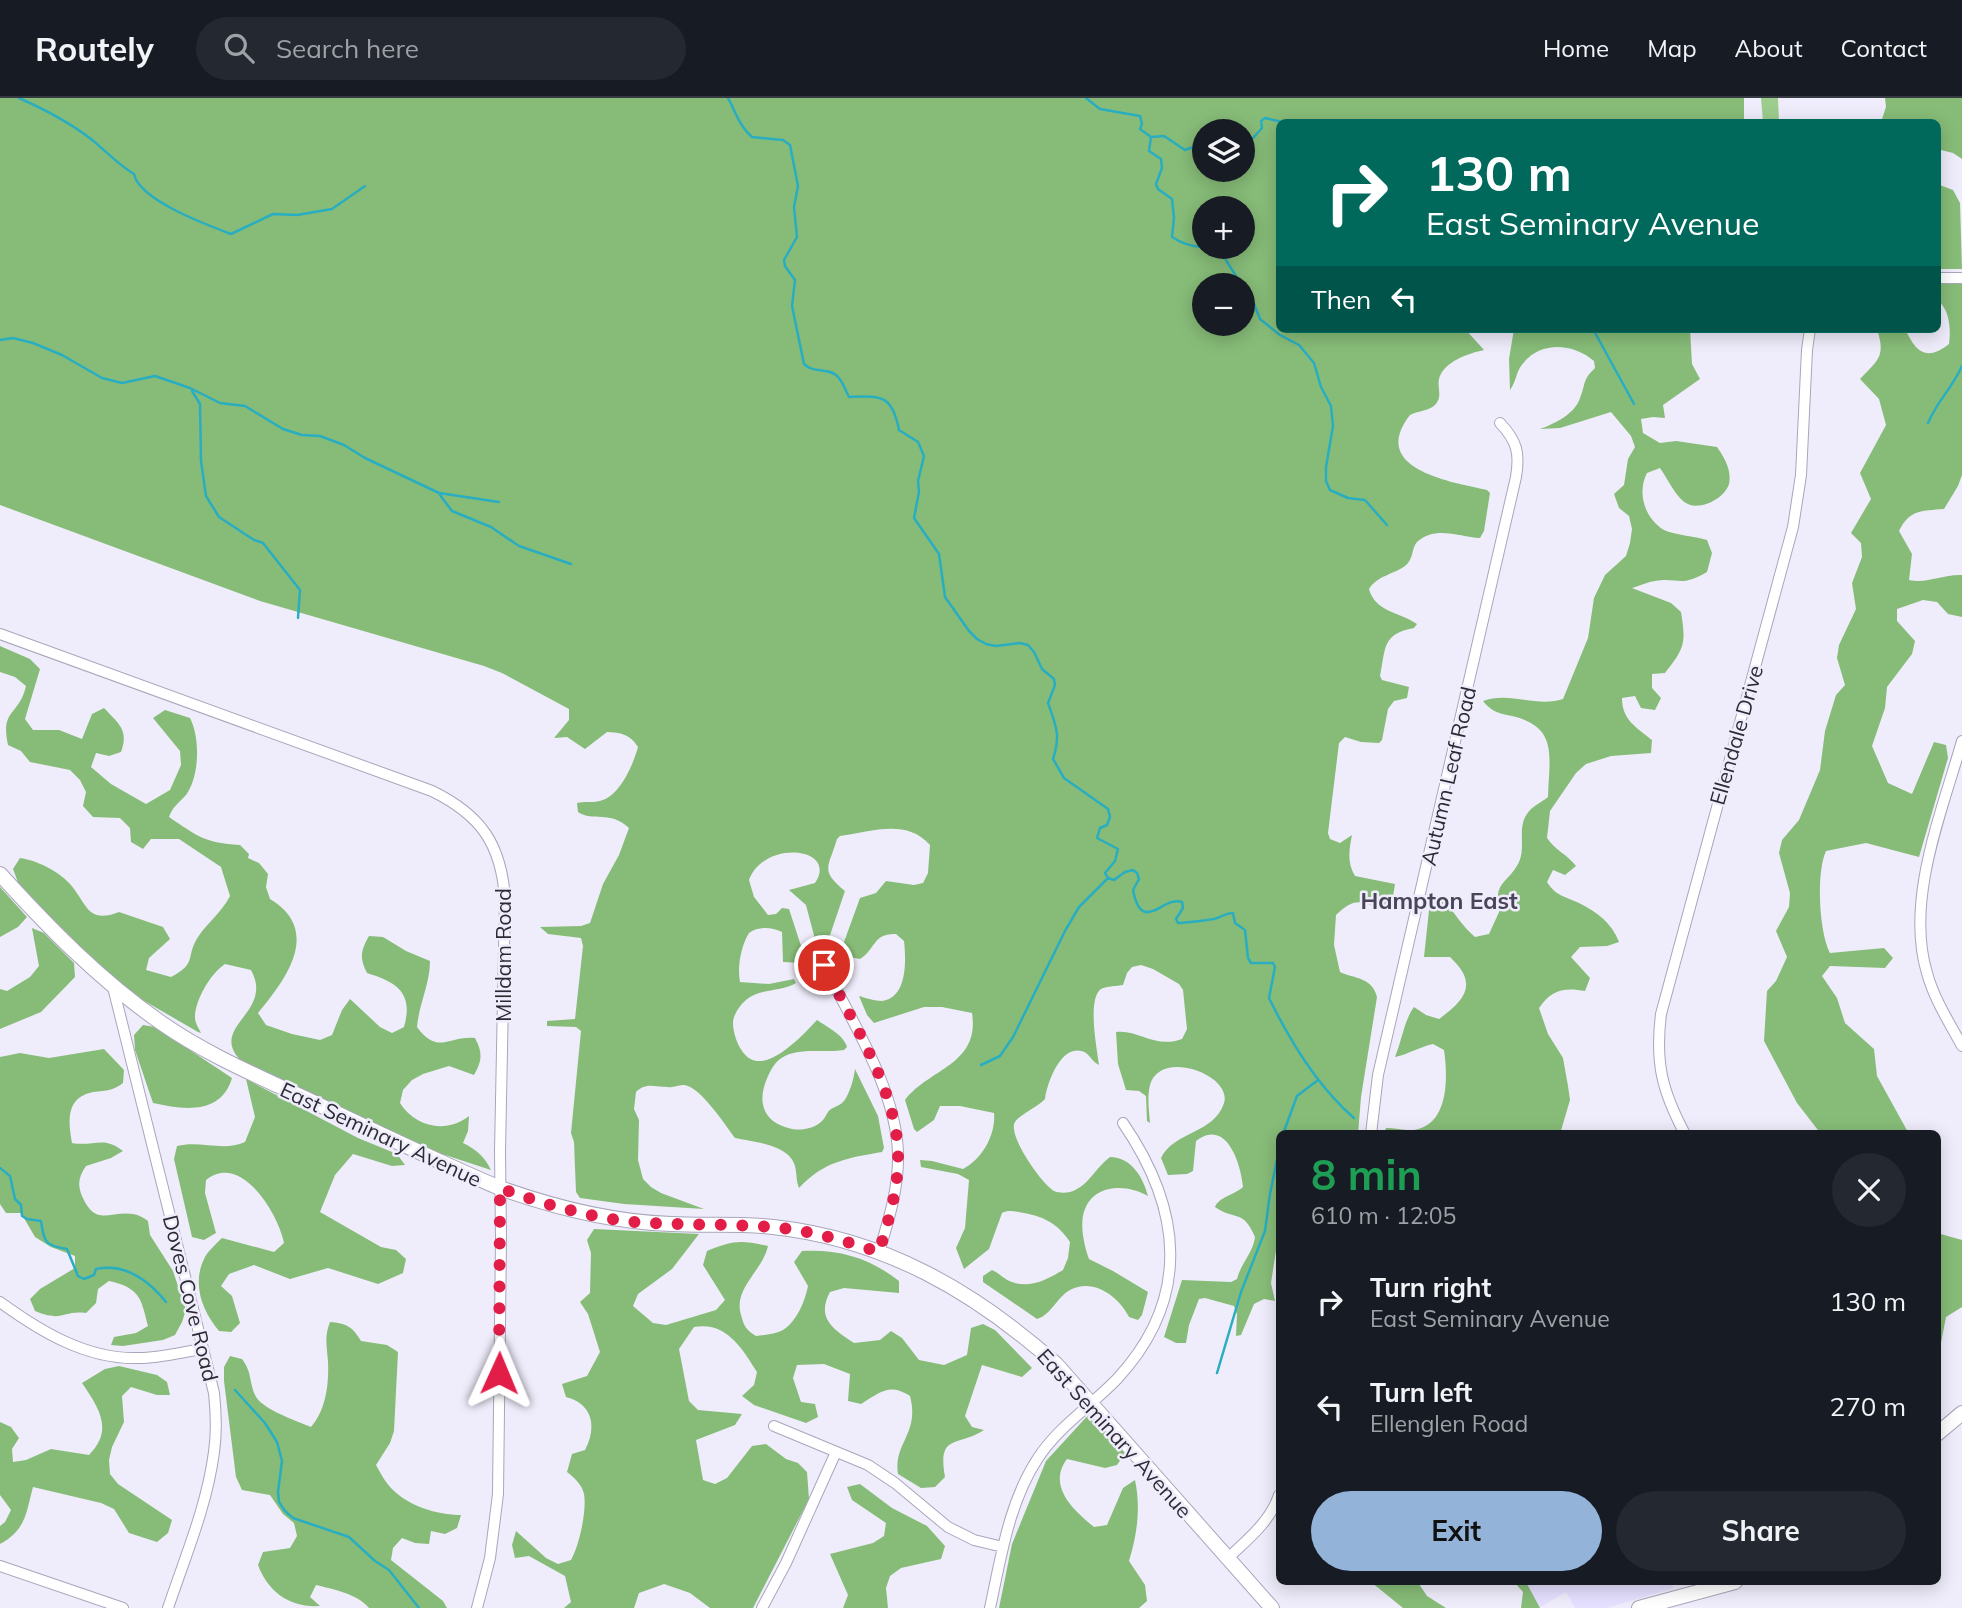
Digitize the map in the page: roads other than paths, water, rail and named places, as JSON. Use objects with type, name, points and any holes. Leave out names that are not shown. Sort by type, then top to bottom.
[{"type":"street","points":[[1941,278],[1962,278]]},
{"type":"street","name":"Ellendale Drive","points":[[1683,1130],[1670,1104],[1660,1071],[1658,1041],[1661,1014],[1793,527],[1801,475],[1809,333]]},
{"type":"street","name":"Autumn Leaf Road","points":[[1371,1130],[1378,1075],[1516,477],[1516,448],[1512,436],[1500,423]]},
{"type":"street","name":"Milldam Road","points":[[0,634],[432,791],[465,810],[479,823],[490,839],[498,857],[505,898],[498,1494],[490,1558],[477,1608]]},
{"type":"street","points":[[1962,741],[1931,850],[1919,921],[1923,958],[1929,980],[1962,1046]]},
{"type":"street","name":"East Seminary Avenue","points":[[0,874],[77,954],[113,987],[161,1023],[203,1049],[500,1188],[540,1202],[623,1220],[772,1227],[808,1233],[879,1252],[953,1286],[989,1309],[1056,1364],[1272,1608]]},
{"type":"street","points":[[824,965],[876,1070],[890,1105],[895,1127],[898,1153],[897,1186],[879,1252]]},
{"type":"street","name":"Doves Cove Road","points":[[113,987],[214,1393],[215,1452],[200,1514],[168,1608]]},
{"type":"street","points":[[989,1608],[1003,1547],[1025,1481],[1055,1435],[1116,1380],[1141,1350],[1154,1328],[1163,1300],[1170,1266],[1169,1231],[1162,1197],[1150,1167],[1122,1123]]},
{"type":"street","points":[[0,1302],[42,1330],[94,1353],[140,1358],[203,1349]]},
{"type":"street","points":[[1941,1431],[1962,1413]]},
{"type":"street","points":[[774,1426],[879,1472],[948,1527],[974,1540],[1003,1547]]},
{"type":"street","points":[[762,1608],[786,1563],[836,1451]]},
{"type":"street","points":[[1228,1558],[1265,1522],[1276,1505]]},
{"type":"street","points":[[0,1566],[123,1608]]},
{"type":"street","points":[[1639,1608],[1724,1585]]},
{"type":"waterway","points":[[19,98],[83,133],[134,174],[139,184],[161,202],[231,234],[273,214],[297,215],[332,209],[365,186]]},
{"type":"waterway","points":[[728,98],[741,124],[752,137],[783,140],[790,145],[798,186],[794,207],[797,237],[784,260],[795,280],[792,306],[804,364],[812,369],[833,373],[841,380],[849,397],[877,398],[889,403],[899,430],[918,442],[924,456],[914,518],[939,554],[945,597],[977,639],[996,646],[1020,643],[1028,645],[1042,669],[1054,679],[1055,685],[1048,703],[1056,731],[1057,743],[1053,759],[1064,778],[1108,809],[1110,817],[1107,825],[1100,828],[1097,838],[1118,849],[1115,861],[1105,873],[1108,878],[1114,880],[1133,870],[1139,879],[1133,890],[1142,910],[1154,911],[1175,901],[1182,902],[1183,908],[1176,919],[1178,923],[1210,920],[1233,913],[1235,923],[1245,930],[1251,963],[1273,963],[1275,967],[1269,998],[1286,1031],[1317,1078],[1354,1118]]},
{"type":"waterway","points":[[1086,98],[1100,109],[1140,116],[1140,129],[1151,137],[1149,151],[1161,159],[1162,168],[1156,184],[1158,189],[1172,199],[1172,237],[1192,246]]},
{"type":"waterway","points":[[1255,136],[1262,128],[1261,121],[1265,118],[1276,121]]},
{"type":"waterway","points":[[1151,137],[1164,136],[1185,150],[1192,147]]},
{"type":"waterway","points":[[1226,259],[1235,273]]},
{"type":"waterway","points":[[1255,306],[1260,319],[1276,332]]},
{"type":"waterway","points":[[1278,333],[1299,345],[1314,363],[1321,387],[1331,406],[1333,426],[1326,467],[1326,481],[1330,490],[1348,498],[1365,500],[1387,525]]},
{"type":"waterway","points":[[1595,333],[1634,404]]},
{"type":"waterway","points":[[0,340],[13,338],[33,343],[62,355],[102,378],[122,383],[155,376],[190,388],[220,403],[245,406],[283,429],[302,435],[320,436],[344,445],[365,458],[439,493],[499,502]]},
{"type":"waterway","points":[[1928,423],[1962,366]]},
{"type":"waterway","points":[[192,391],[200,404],[201,461],[206,496],[219,517],[263,543],[300,590],[298,618]]},
{"type":"waterway","points":[[440,495],[452,511],[491,527],[519,546],[571,564]]},
{"type":"waterway","points":[[981,1065],[1000,1056],[1013,1037],[1079,907],[1108,878]]},
{"type":"waterway","points":[[1284,1130],[1297,1096],[1318,1080]]},
{"type":"waterway","points":[[1217,1373],[1241,1292],[1265,1231],[1276,1165]]},
{"type":"waterway","points":[[0,1168],[10,1176],[15,1199],[21,1205],[22,1216],[41,1221],[47,1242],[67,1249],[78,1276],[84,1279],[94,1275],[96,1269],[126,1271],[152,1287],[166,1302]]},
{"type":"waterway","points":[[235,1390],[265,1423],[277,1442],[282,1461],[279,1502],[285,1511],[293,1518],[349,1537],[389,1570],[419,1608]]},
{"type":"district","name":"Hampton East","points":[[1439,900]]}]
